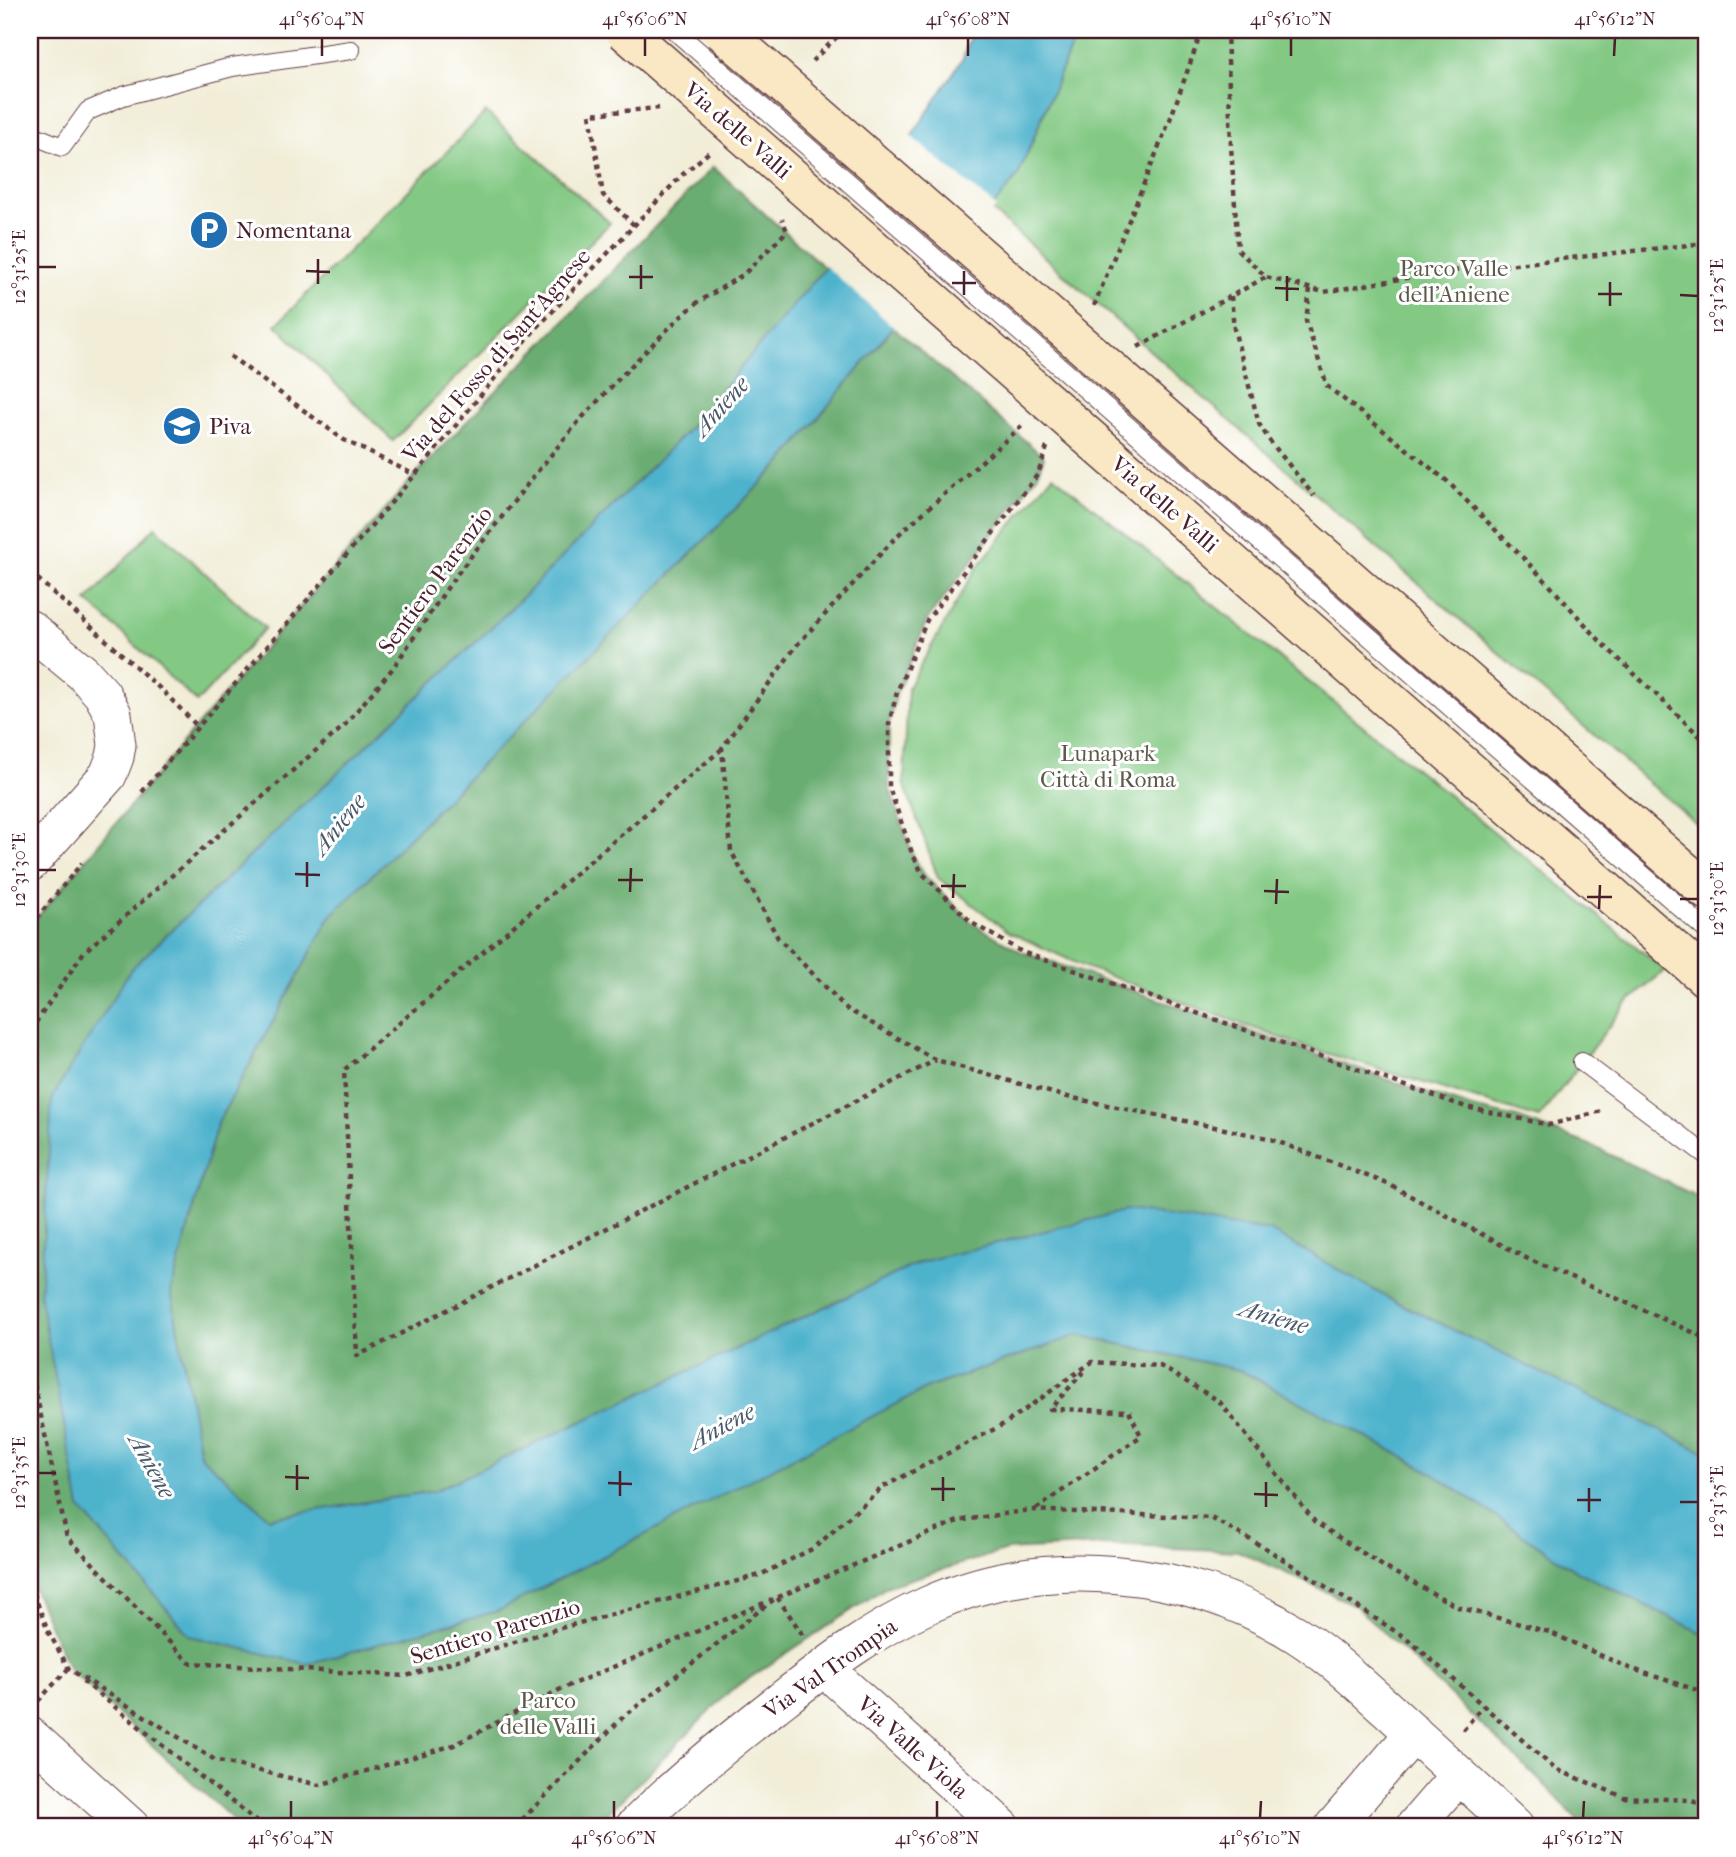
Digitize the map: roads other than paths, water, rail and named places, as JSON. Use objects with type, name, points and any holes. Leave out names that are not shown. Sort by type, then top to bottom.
[{"type":"main road","name":"Via delle Valli","points":[[624,30],[1706,890]]},
{"type":"main road","name":"Via delle Valli","points":[[720,30],[1094,401],[1706,978]]},
{"type":"street","points":[[30,629],[90,681],[110,707],[117,745],[108,775],[30,863]]},
{"type":"street","name":"Via Val Trompia","points":[[634,1827],[696,1769],[824,1668],[895,1621],[925,1605],[975,1587],[1041,1574],[1098,1573],[1130,1575],[1212,1595],[1251,1610],[1297,1635],[1337,1665],[1515,1827]]},
{"type":"street","name":"Via Valle Viola","points":[[824,1668],[1002,1827]]},
{"type":"street","points":[[1333,1827],[1414,1733]]},
{"type":"street","points":[[30,1736],[131,1827]]},
{"type":"street","points":[[1413,1827],[1459,1775]]},
{"type":"lane","name":"Via delle Valli","points":[[674,30],[1094,401],[1706,930]]},
{"type":"lane","points":[[30,134],[62,147],[88,111],[123,96],[232,67],[351,50]]},
{"type":"lane","points":[[1582,1062],[1706,1155]]},
{"type":"water","name":"Aniene","points":[[972,30],[1078,30],[1018,176],[781,463],[330,917],[217,1124],[171,1291],[200,1455],[269,1518],[434,1491],[921,1262],[1128,1210],[1270,1231],[1388,1298],[1706,1453],[1706,1635],[1578,1572],[1426,1469],[1240,1370],[1078,1335],[927,1388],[498,1611],[307,1664],[190,1636],[80,1508],[40,1298],[52,1098],[131,969],[515,605],[689,429],[825,268],[963,58]]},
{"type":"railway","points":[[30,33],[43,30]]},
{"type":"place","name":"Nomentana","points":[[209,230]]},
{"type":"place","name":"Piva","points":[[182,426]]},
{"type":"park label","name":"Parco Valle dell'Aniene","points":[[1454,281]]},
{"type":"park label","name":"Lunapark Città di Roma","points":[[1108,766]]},
{"type":"park label","name":"Parco delle Valli","points":[[548,1713]]}]
